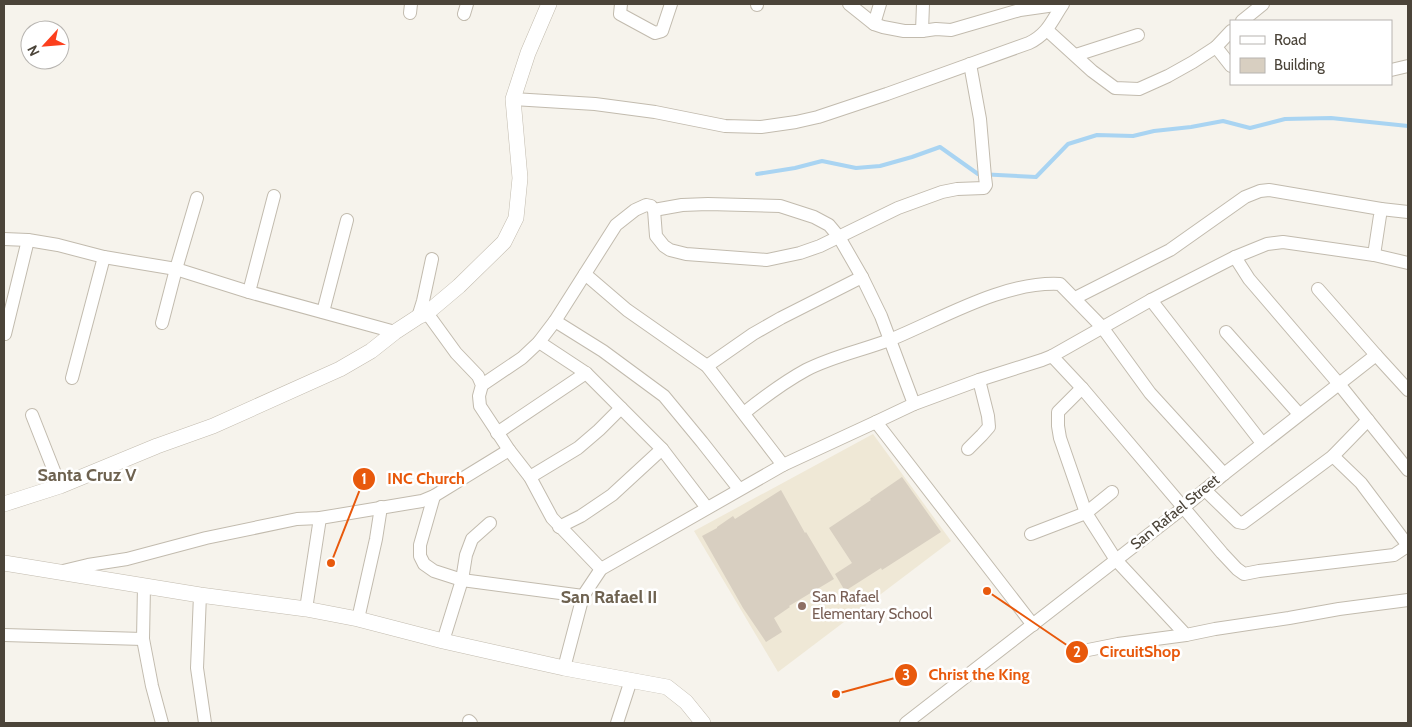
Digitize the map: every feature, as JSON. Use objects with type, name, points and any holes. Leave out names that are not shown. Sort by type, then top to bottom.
[{"type":"street","points":[[4,504],[60,486],[157,446],[214,426],[340,369],[371,352],[395,332],[423,315],[459,286],[504,242],[516,218],[520,178],[513,99],[528,53],[549,4]]},
{"type":"street","points":[[621,4],[620,14],[655,33],[662,31],[671,4]]},
{"type":"street","points":[[849,4],[874,24],[904,31],[952,30],[1020,10],[1063,4]]},
{"type":"street","points":[[874,24],[880,4]]},
{"type":"street","points":[[922,31],[923,4]]},
{"type":"street","points":[[513,99],[595,104],[655,112],[726,126],[762,127],[796,122],[818,117],[887,94],[1030,43],[1047,30],[1063,4]]},
{"type":"street","points":[[1243,20],[1263,4]]},
{"type":"street","points":[[1047,30],[1092,71],[1116,88],[1139,88],[1168,76],[1216,47],[1230,32]]},
{"type":"street","points":[[1076,55],[1138,35]]},
{"type":"street","points":[[1216,47],[1230,65]]},
{"type":"street","points":[[482,385],[522,358],[539,342],[555,321],[616,225],[635,210],[646,205],[652,206],[654,210],[656,236],[670,250],[686,254],[767,260],[800,253],[820,246],[898,208],[942,192],[957,189],[984,188],[986,185],[980,119],[970,64]]},
{"type":"street","points":[[1392,70],[1408,66]]},
{"type":"street","points":[[1075,298],[1170,250],[1245,197],[1260,191],[1269,190],[1408,212]]},
{"type":"street","points":[[249,292],[274,196]]},
{"type":"street","points":[[162,323],[197,198]]},
{"type":"street","points":[[654,210],[682,205],[780,206],[814,217],[829,225],[840,237],[881,316],[914,404]]},
{"type":"street","points":[[1374,255],[1381,209]]},
{"type":"street","points":[[323,312],[347,220]]},
{"type":"street","points":[[4,239],[28,240],[58,245],[104,257],[176,269],[249,292],[395,332]]},
{"type":"street","points":[[5,334],[28,240]]},
{"type":"street","points":[[564,668],[583,596],[601,569],[783,465],[914,404],[1052,356],[1150,300],[1235,257],[1267,244],[1283,242],[1374,255],[1408,263]]},
{"type":"street","points":[[72,378],[104,257]]},
{"type":"street","points":[[1235,257],[1249,279],[1339,384],[1408,470]]},
{"type":"street","points":[[432,259],[423,301],[423,315],[478,376],[482,385],[479,396],[480,406],[497,433],[530,477],[552,518],[601,569]]},
{"type":"street","points":[[585,274],[627,310],[707,366],[783,465]]},
{"type":"street","points":[[707,366],[753,334],[862,277]]},
{"type":"street","points":[[744,413],[775,388],[808,369],[890,339],[986,297],[1038,284],[1060,284],[1102,327],[1150,393],[1224,474]]},
{"type":"street","points":[[1318,289],[1408,390]]},
{"type":"street","points":[[1150,300],[1262,443]]},
{"type":"street","points":[[555,321],[604,352],[664,396],[739,489]]},
{"type":"street","points":[[1226,332],[1300,414]]},
{"type":"street","points":[[539,342],[586,373],[662,449],[707,508]]},
{"type":"street","name":"San Rafael Street","points":[[906,723],[1033,626],[1262,443],[1376,355]]},
{"type":"street","points":[[1052,356],[1082,388],[1183,508],[1237,569],[1244,574],[1394,555],[1406,547],[1406,543],[1361,483],[1332,456]]},
{"type":"street","points":[[497,433],[586,373]]},
{"type":"street","points":[[968,449],[989,427],[979,380]]},
{"type":"street","points":[[1082,388],[1058,412],[1058,426],[1060,438],[1086,513],[1116,560],[1186,635]]},
{"type":"street","points":[[530,477],[578,448],[621,408]]},
{"type":"street","points":[[32,415],[60,486]]},
{"type":"street","points":[[1205,490],[1238,522],[1243,523],[1332,456],[1368,420]]},
{"type":"street","points":[[876,422],[1033,626]]},
{"type":"street","points":[[559,527],[612,495],[662,449]]},
{"type":"street","points":[[62,572],[88,565],[127,559],[206,538],[297,519],[320,518],[422,501],[434,496],[509,450]]},
{"type":"street","points":[[1031,534],[1086,513],[1112,492]]},
{"type":"street","points":[[434,496],[420,545],[420,556],[424,564],[434,571],[462,580],[583,596]]},
{"type":"street","points":[[358,619],[376,539],[381,507]]},
{"type":"street","points":[[306,609],[320,518]]},
{"type":"street","points":[[443,641],[462,580],[466,555],[472,539],[490,523]]},
{"type":"street","points":[[4,562],[200,595],[306,609],[358,619],[443,641],[564,668],[667,687],[686,702],[703,723]]},
{"type":"street","points":[[144,586],[143,639],[152,686],[162,723]]},
{"type":"street","points":[[200,595],[197,668],[205,723]]},
{"type":"street","points":[[1083,651],[1289,618],[1339,608],[1408,600]]},
{"type":"street","points":[[4,635],[143,639]]},
{"type":"street","points":[[615,722],[631,680]]},
{"type":"shaded area","name":"San Rafael Elementary School","points":[[873,434],[951,541],[778,672],[694,531]]},
{"type":"building","points":[[902,477],[941,532],[845,591],[835,574],[852,563],[829,528]]},
{"type":"building","points":[[781,490],[834,579],[789,606],[774,618],[782,632],[766,642],[743,608],[702,536],[733,516],[735,519]]},
{"type":"waterway","points":[[757,174],[795,168],[822,161],[856,168],[880,166],[940,147],[978,174],[1036,177],[1068,144],[1097,135],[1133,136],[1223,121],[1250,128],[1285,119],[1331,118],[1408,126]]},
{"type":"place","name":"INC Church","points":[[331,563]]},
{"type":"place","name":"CircuitShop","points":[[987,591]]},
{"type":"place","name":"San Rafael Elementary School","points":[[802,606]]},
{"type":"place","name":"Christ the King","points":[[836,694]]},
{"type":"district","name":"Santa Cruz V","points":[[87,475]]},
{"type":"district","name":"San Rafael II","points":[[609,597]]}]
